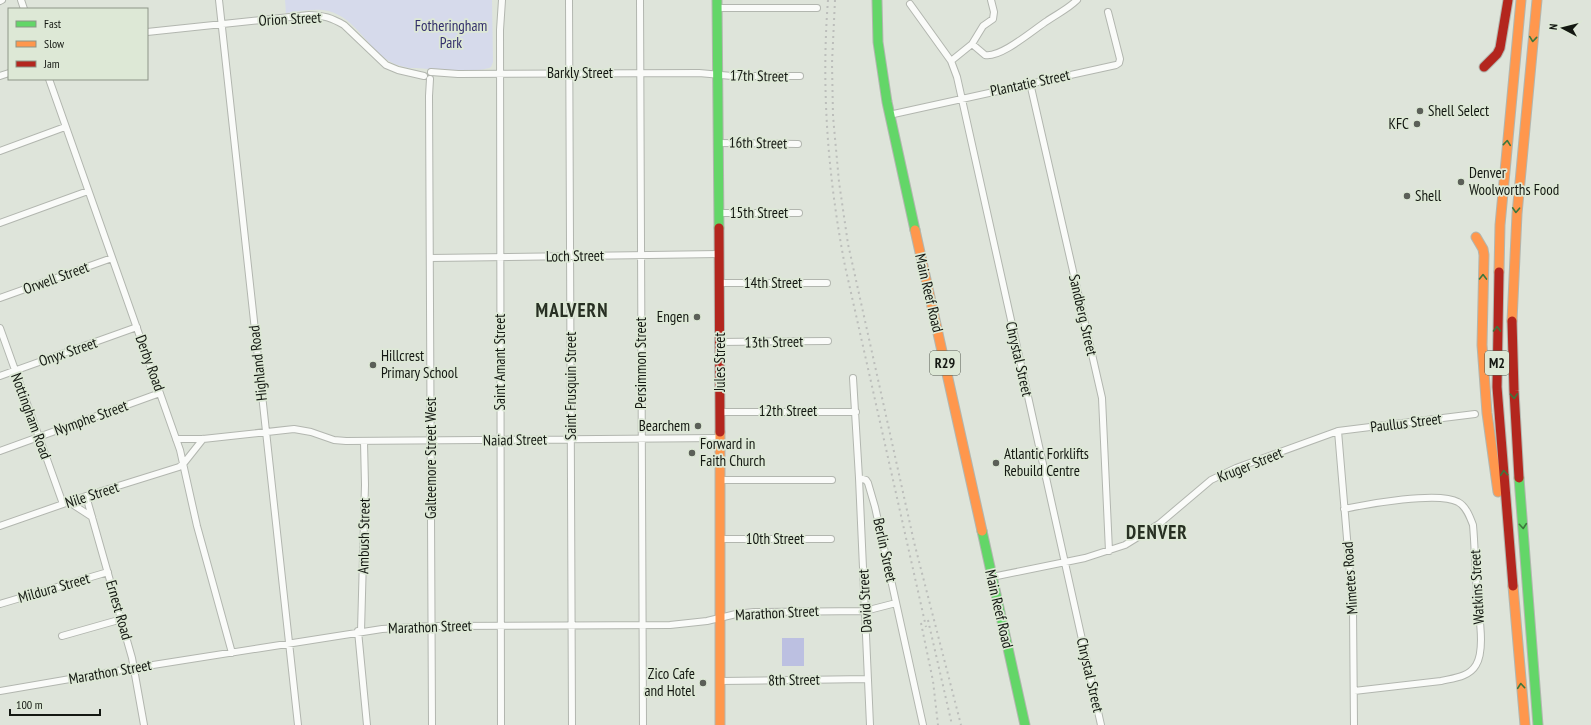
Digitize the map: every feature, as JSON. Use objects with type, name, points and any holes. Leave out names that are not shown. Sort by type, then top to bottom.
[{"type":"main road","name":"Main Reef Road","points":[[878,0],[879,49],[889,115],[1025,725]]},
{"type":"main road","points":[[1484,67],[1500,48],[1508,0]]},
{"type":"main road","name":"M2","points":[[1521,0],[1500,225],[1497,302],[1497,387],[1524,725]]},
{"type":"main road","name":"M2","points":[[1537,0],[1517,197],[1512,292],[1512,341],[1513,392],[1538,725]]},
{"type":"main road","name":"Jules Street","points":[[717,4],[720,342],[720,725]]},
{"type":"main road","points":[[1476,237],[1483,249],[1484,255],[1482,345],[1487,413],[1515,615]]},
{"type":"street","name":"Highland Road","points":[[219,0],[298,725]]},
{"type":"street","name":"Saint Amant Street","points":[[501,725],[500,73],[502,0]]},
{"type":"street","name":"Saint Frusquin Street","points":[[569,0],[572,725]]},
{"type":"street","name":"Persimmon Street","points":[[640,0],[643,725]]},
{"type":"street","points":[[952,61],[972,44],[983,26],[994,17],[990,0]]},
{"type":"street","points":[[972,44],[985,55],[994,54],[1018,42],[1069,8],[1077,0]]},
{"type":"street","points":[[717,4],[817,8]]},
{"type":"street","name":"Chrystal Street","points":[[910,4],[952,61],[962,98],[1102,725]]},
{"type":"street","name":"Plantatie Street","points":[[889,115],[1116,65],[1120,59],[1108,12]]},
{"type":"street","name":"Orion Street","points":[[148,32],[310,15],[324,16],[344,25],[386,65],[398,70],[428,75]]},
{"type":"street","name":"Barkly Street","points":[[428,75],[500,73],[699,72],[718,74]]},
{"type":"street","name":"17th Street","points":[[718,74],[732,76],[800,76]]},
{"type":"street","name":"Galteemore Street West","points":[[428,75],[432,725]]},
{"type":"street","name":"Derby Road","points":[[49,80],[184,463],[197,526],[232,653]]},
{"type":"street","name":"Sandberg Street","points":[[1030,83],[1102,398],[1110,551]]},
{"type":"street","points":[[0,151],[65,127]]},
{"type":"street","name":"16th Street","points":[[718,143],[798,144]]},
{"type":"street","points":[[0,223],[88,191]]},
{"type":"street","name":"15th Street","points":[[718,212],[799,213]]},
{"type":"street","name":"Loch Street","points":[[430,258],[719,254]]},
{"type":"street","name":"Orwell Street","points":[[0,298],[112,258]]},
{"type":"street","name":"14th Street","points":[[719,283],[827,283]]},
{"type":"street","name":"Onyx Street","points":[[0,376],[137,327]]},
{"type":"street","name":"Nottingham Road","points":[[0,328],[39,437],[66,503]]},
{"type":"street","name":"13th Street","points":[[720,342],[828,341]]},
{"type":"street","points":[[853,378],[859,478]]},
{"type":"street","name":"Nymphe Street","points":[[0,451],[160,393]]},
{"type":"street","name":"12th Street","points":[[720,412],[856,412]]},
{"type":"street","name":"Paullus Street","points":[[1338,431],[1475,414]]},
{"type":"street","name":"Naiad Street","points":[[266,432],[299,429],[334,440],[364,442],[720,438]]},
{"type":"street","name":"Kruger Street","points":[[992,577],[1110,551],[1133,542],[1159,524],[1198,490],[1220,475],[1338,431]]},
{"type":"street","name":"Mimetes Road","points":[[1338,431],[1352,603],[1354,725]]},
{"type":"street","points":[[176,439],[266,432]]},
{"type":"street","points":[[184,463],[203,438]]},
{"type":"street","name":"Ambush Street","points":[[364,442],[365,485],[360,631],[367,725]]},
{"type":"street","name":"Nile Street","points":[[0,526],[86,496],[179,467],[184,463]]},
{"type":"street","name":"Berlin Street","points":[[859,478],[864,478],[868,483],[875,507],[923,725]]},
{"type":"street","name":"David Street","points":[[859,478],[870,725]]},
{"type":"street","points":[[720,480],[832,480]]},
{"type":"street","name":"Ernest Road","points":[[86,496],[122,619],[134,668],[144,725]]},
{"type":"street","name":"Watkins Street","points":[[1344,509],[1370,504],[1441,498],[1459,502],[1469,514],[1473,525],[1480,625],[1480,656],[1476,665],[1466,674],[1441,681],[1354,691]]},
{"type":"street","points":[[66,503],[92,517]]},
{"type":"street","name":"10th Street","points":[[719,539],[831,539]]},
{"type":"street","name":"Mildura Street","points":[[0,604],[108,572]]},
{"type":"street","points":[[865,611],[896,603]]},
{"type":"street","name":"Marathon Street","points":[[0,692],[134,668],[360,631],[432,626],[643,626],[678,624],[754,612],[865,611]]},
{"type":"street","points":[[62,636],[122,619]]},
{"type":"street","name":"8th Street","points":[[720,681],[868,679]]},
{"type":"green space","name":"Fotheringham Park","points":[[285,0],[492,0],[493,62],[491,67],[475,70],[409,68],[391,62],[381,55],[359,31],[343,18],[334,13],[323,10],[309,10],[286,13]]},
{"type":"water","points":[[782,638],[804,638],[804,666],[782,666]]},
{"type":"railway","points":[[828,0],[825,67],[826,100],[830,167],[839,233],[845,266],[926,627]]},
{"type":"railway","points":[[835,0],[832,63],[833,116],[839,182],[848,244],[914,542],[961,725]]},
{"type":"railway","points":[[928,620],[952,725]]},
{"type":"railway","points":[[921,623],[933,681],[938,725]]},
{"type":"traffic: fast","points":[[717,0],[719,228]]},
{"type":"traffic: fast","points":[[877,0],[878,42],[887,102],[915,230]]},
{"type":"traffic: fast","points":[[1519,478],[1538,725]]},
{"type":"traffic: fast","points":[[982,531],[1025,725]]},
{"type":"traffic: slow","points":[[1499,272],[1500,225],[1521,0]]},
{"type":"traffic: slow","points":[[1512,321],[1517,214],[1537,0]]},
{"type":"traffic: slow","points":[[915,230],[982,531]]},
{"type":"traffic: slow","points":[[1476,237],[1483,249],[1484,255],[1482,345],[1487,413],[1498,492]]},
{"type":"traffic: slow","points":[[720,432],[720,725]]},
{"type":"traffic: slow","points":[[1513,586],[1525,725]]},
{"type":"traffic: jam","points":[[1484,67],[1497,54],[1500,48],[1508,0]]},
{"type":"traffic: jam","points":[[719,228],[720,432]]},
{"type":"traffic: jam","points":[[1499,272],[1497,387],[1513,586]]},
{"type":"traffic: jam","points":[[1512,321],[1519,478]]},
{"type":"place","name":"Shell Select","points":[[1420,111]]},
{"type":"place","name":"KFC","points":[[1417,124]]},
{"type":"place","name":"Denver Woolworths Food","points":[[1461,182]]},
{"type":"place","name":"Shell","points":[[1407,196]]},
{"type":"place","name":"Engen","points":[[697,317]]},
{"type":"place","name":"Hillcrest Primary School","points":[[373,365]]},
{"type":"place","name":"Bearchem","points":[[698,426]]},
{"type":"place","name":"Forward in Faith Church","points":[[692,453]]},
{"type":"place","name":"Atlantic Forklifts Rebuild Centre","points":[[996,463]]},
{"type":"place","name":"Zico Cafe and Hotel","points":[[703,683]]},
{"type":"district","name":"MALVERN","points":[[572,310]]},
{"type":"district","name":"DENVER","points":[[1157,532]]}]
